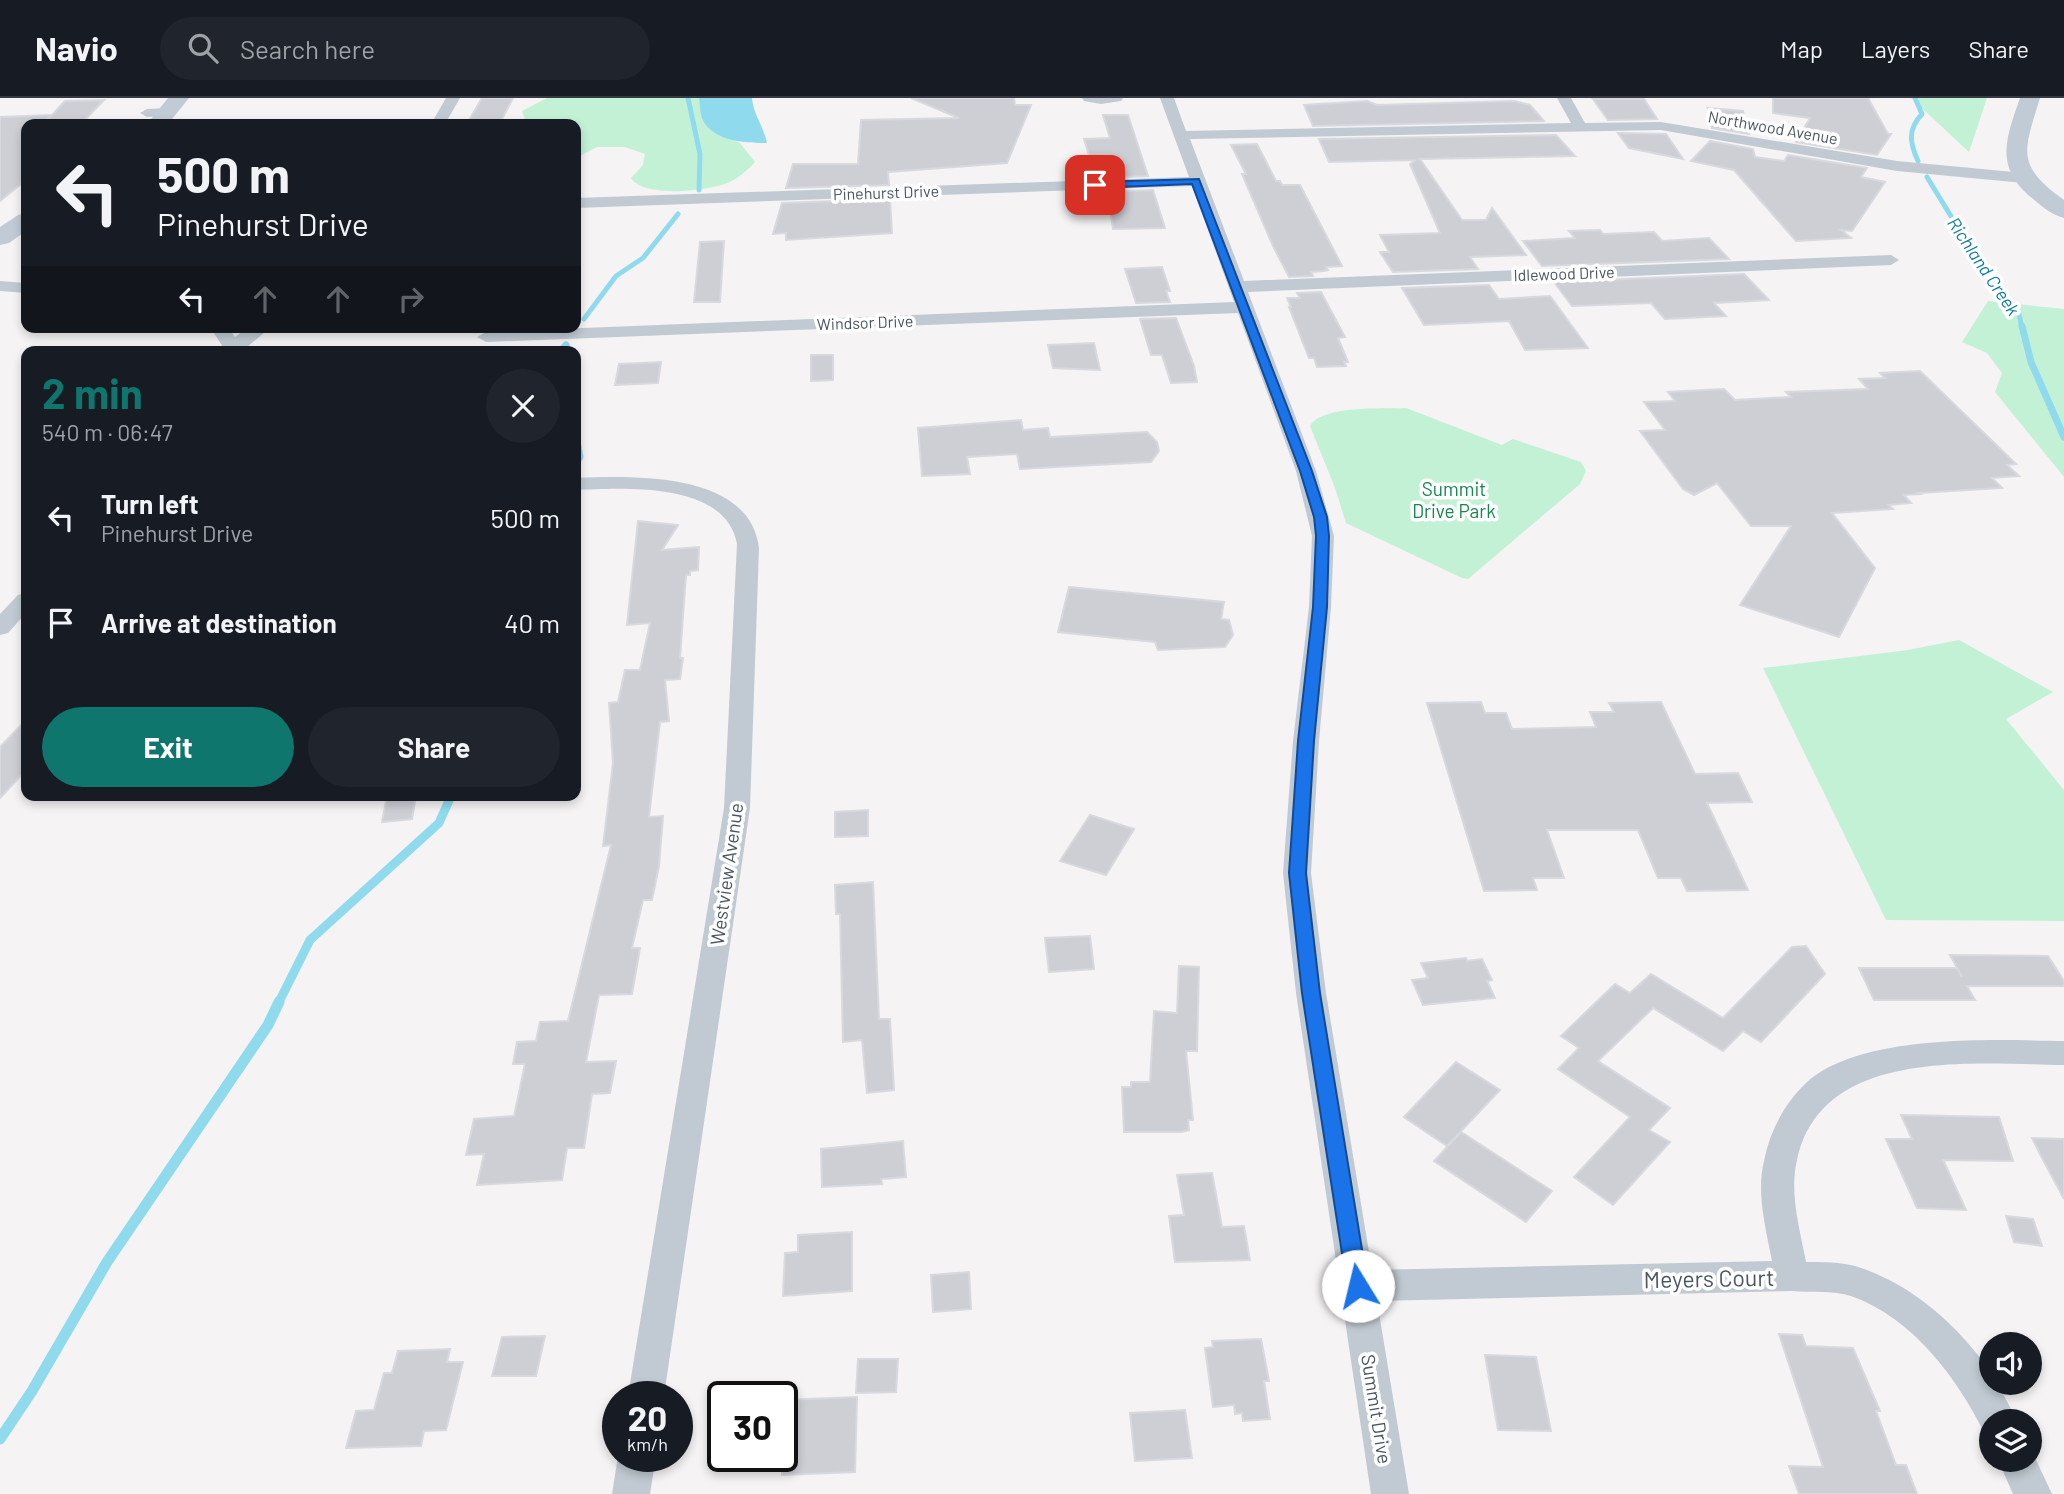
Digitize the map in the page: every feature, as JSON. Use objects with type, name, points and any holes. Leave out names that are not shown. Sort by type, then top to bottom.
[{"type":"street","points":[[441,119],[453,98]]},
{"type":"street","points":[[1089,98],[1116,98]]},
{"type":"street","name":"Summit Drive","points":[[1167,98],[1309,478],[1323,536],[1320,607],[1306,741],[1297,873],[1311,993],[1390,1494]]},
{"type":"street","points":[[1564,98],[1580,127]]},
{"type":"street","points":[[2030,98],[2017,165],[2024,178],[2064,211]]},
{"type":"street","name":"Northwood Avenue","points":[[1180,135],[1669,127],[1897,166],[2024,178]]},
{"type":"street","name":"Pinehurst Drive","points":[[581,203],[1196,181]]},
{"type":"street","points":[[0,238],[21,223]]},
{"type":"street","points":[[0,253],[21,239]]},
{"type":"street","name":"Idlewood Drive","points":[[1240,297],[1891,260]]},
{"type":"street","points":[[0,286],[21,288]]},
{"type":"street","name":"Windsor Drive","points":[[581,332],[1240,297]]},
{"type":"street","points":[[236,346],[254,333]]},
{"type":"street","name":"Windsor Drive","points":[[486,337],[561,333]]},
{"type":"street","name":"Westview Avenue","points":[[581,484],[657,484],[701,494],[732,516],[741,525],[747,538],[748,569],[737,808],[648,1381]]},
{"type":"street","points":[[0,628],[21,605]]},
{"type":"street","points":[[1792,1276],[1779,1207],[1780,1160],[1795,1115],[1816,1091],[1852,1071],[1897,1057],[1960,1052],[2064,1054]]},
{"type":"street","name":"Meyers Court","points":[[1358,1286],[1792,1276],[1854,1281],[1909,1310],[1953,1351],[1993,1409]]},
{"type":"street","points":[[631,1494],[634,1472]]},
{"type":"street","points":[[2023,1472],[2034,1494]]},
{"type":"green space","points":[[547,98],[699,98],[702,120],[712,131],[740,143],[755,162],[737,178],[725,184],[661,191],[638,184],[631,178],[643,165],[645,154],[625,147],[597,147],[581,155],[581,119],[525,119],[522,111]]},
{"type":"green space","points":[[1911,98],[1987,98],[1969,152]]},
{"type":"green space","points":[[1988,301],[2064,309],[2064,477],[1995,392],[2002,373],[1987,353],[1962,342]]},
{"type":"green space","name":"Summit Drive Park","points":[[1406,408],[1502,445],[1513,439],[1581,462],[1586,471],[1580,484],[1468,579],[1462,578],[1346,523],[1310,426],[1327,414],[1340,411]]},
{"type":"green space","points":[[1959,640],[2053,692],[2006,719],[2064,790],[2064,921],[1886,920],[1763,668],[1908,650]]},
{"type":"water","points":[[699,98],[752,98],[767,143],[741,142],[716,133],[703,121]]},
{"type":"building","points":[[482,98],[513,98],[502,119],[470,119]]},
{"type":"building","points":[[911,98],[1014,98],[1015,105],[1031,105],[1007,163],[888,172],[889,185],[786,188],[793,164],[858,164],[861,120],[959,118]]},
{"type":"building","points":[[1773,98],[1868,98],[1888,134],[1891,134],[1877,155],[1796,142],[1810,118],[1773,113]]},
{"type":"building","points":[[1593,99],[1644,99],[1657,119],[1608,120]]},
{"type":"building","points":[[104,100],[86,119],[48,119],[65,101]]},
{"type":"building","points":[[1367,101],[1377,105],[1514,101],[1530,105],[1544,121],[1313,126],[1304,105]]},
{"type":"building","points":[[1708,108],[1743,111],[1749,134],[1712,128]]},
{"type":"building","points":[[52,115],[48,119],[21,119],[21,184],[0,201],[0,117]]},
{"type":"building","points":[[1103,115],[1128,115],[1148,176],[1096,178],[1084,139],[1110,138]]},
{"type":"building","points":[[1618,133],[1666,134],[1683,159],[1629,148]]},
{"type":"building","points":[[1556,135],[1575,156],[1420,159],[1462,220],[1486,220],[1492,208],[1526,255],[1470,257],[1478,269],[1393,272],[1380,252],[1389,252],[1380,235],[1440,233],[1410,164],[1416,160],[1329,162],[1319,139]]},
{"type":"building","points":[[1710,141],[1753,149],[1755,157],[1784,161],[1788,155],[1867,168],[1861,177],[1885,182],[1852,231],[1841,230],[1851,238],[1796,241],[1734,170],[1691,161]]},
{"type":"building","points":[[1257,144],[1276,181],[1280,181],[1282,185],[1300,185],[1342,266],[1311,272],[1313,276],[1289,277],[1273,246],[1242,174],[1246,174],[1231,145]]},
{"type":"building","points":[[1153,190],[1165,228],[1113,229],[1110,207],[1105,207],[1101,192]]},
{"type":"building","points":[[890,199],[892,233],[786,240],[786,233],[773,234],[782,203]]},
{"type":"building","points":[[1600,230],[1603,234],[1654,232],[1662,241],[1709,238],[1729,259],[1542,266],[1523,241],[1575,238],[1569,231]]},
{"type":"building","points":[[724,241],[720,302],[694,302],[700,242]]},
{"type":"building","points":[[1162,267],[1170,291],[1166,291],[1170,302],[1136,303],[1125,269]]},
{"type":"building","points":[[1744,274],[1769,300],[1714,303],[1726,316],[1665,319],[1651,303],[1572,306],[1554,282]]},
{"type":"building","points":[[1489,285],[1499,299],[1550,296],[1588,348],[1525,350],[1509,321],[1424,325],[1402,288]]},
{"type":"building","points":[[1321,292],[1345,337],[1338,338],[1348,362],[1344,362],[1346,366],[1317,367],[1314,358],[1309,358],[1289,307],[1287,298],[1300,298],[1297,293]]},
{"type":"building","points":[[1176,318],[1194,366],[1197,382],[1171,383],[1162,355],[1151,355],[1140,319]]},
{"type":"building","points":[[1094,343],[1100,370],[1053,368],[1048,345]]},
{"type":"building","points":[[811,355],[833,355],[833,380],[811,381]]},
{"type":"building","points":[[661,362],[658,383],[615,385],[619,364]]},
{"type":"building","points":[[1920,371],[2016,464],[2007,465],[2019,476],[1992,478],[2002,488],[1904,495],[1911,503],[1888,505],[1893,509],[1832,513],[1875,568],[1839,637],[1740,605],[1791,526],[1751,526],[1717,483],[1694,495],[1683,489],[1640,431],[1665,430],[1644,402],[1675,401],[1668,392],[1724,389],[1735,400],[1791,397],[1786,392],[1868,389],[1859,379],[1885,378],[1880,373]]},
{"type":"building","points":[[1021,420],[1023,430],[1048,428],[1050,437],[1147,432],[1157,442],[1159,451],[1151,462],[1020,469],[1017,454],[967,457],[970,474],[922,476],[918,428]]},
{"type":"building","points":[[638,521],[678,525],[662,550],[699,547],[698,570],[690,571],[690,575],[686,575],[680,679],[665,680],[669,721],[660,722],[649,817],[663,816],[659,866],[652,900],[643,900],[632,948],[640,948],[632,994],[599,995],[586,1062],[616,1061],[610,1093],[592,1094],[584,1148],[567,1148],[562,1180],[477,1185],[484,1154],[466,1155],[474,1119],[514,1116],[525,1064],[513,1064],[517,1042],[536,1041],[540,1022],[568,1021],[611,845],[603,846],[613,763],[609,703],[618,702],[625,670],[640,670],[650,623],[627,625]]},
{"type":"building","points":[[1069,587],[1224,602],[1221,619],[1229,620],[1233,635],[1225,647],[1158,650],[1155,642],[1058,632]]},
{"type":"building","points":[[1481,702],[1485,713],[1506,713],[1512,729],[1596,727],[1590,712],[1614,712],[1609,703],[1661,702],[1695,774],[1738,773],[1752,802],[1707,803],[1748,890],[1687,891],[1681,878],[1658,878],[1638,830],[1547,830],[1564,878],[1533,878],[1537,890],[1484,891],[1427,703]]},
{"type":"building","points":[[21,725],[21,775],[0,798],[0,747]]},
{"type":"building","points":[[386,801],[415,801],[412,819],[382,822]]},
{"type":"building","points":[[868,810],[868,836],[835,837],[835,812]]},
{"type":"building","points":[[1090,815],[1134,829],[1106,875],[1060,861]]},
{"type":"building","points":[[873,882],[879,1019],[890,1019],[894,1090],[867,1093],[862,1040],[843,1042],[840,914],[836,914],[835,885]]},
{"type":"building","points":[[1090,936],[1094,969],[1049,972],[1045,938]]},
{"type":"building","points":[[1806,946],[1825,974],[1761,1042],[1743,1031],[1723,1051],[1653,1008],[1598,1061],[1670,1108],[1649,1130],[1670,1142],[1613,1205],[1574,1177],[1630,1117],[1558,1069],[1579,1048],[1561,1036],[1615,984],[1630,993],[1651,974],[1723,1018],[1792,947]]},
{"type":"building","points":[[1950,955],[2048,956],[2064,981],[2064,986],[1967,986],[1975,1000],[1874,1000],[1859,968],[1957,968],[1962,977]]},
{"type":"building","points":[[1466,958],[1467,961],[1482,959],[1492,980],[1487,981],[1495,998],[1423,1005],[1412,980],[1428,978],[1421,963]]},
{"type":"building","points":[[1179,966],[1199,967],[1197,1051],[1186,1051],[1193,1120],[1188,1120],[1189,1130],[1182,1132],[1124,1132],[1122,1087],[1131,1087],[1131,1082],[1150,1082],[1154,1011],[1177,1013]]},
{"type":"building","points":[[1456,1062],[1500,1090],[1447,1146],[1404,1117]]},
{"type":"building","points":[[1901,1115],[1999,1117],[2013,1161],[1943,1160],[1966,1210],[1917,1208],[1886,1139],[1912,1139]]},
{"type":"building","points":[[1461,1132],[1552,1191],[1526,1222],[1434,1161]]},
{"type":"building","points":[[2032,1138],[2064,1139],[2064,1199],[2041,1156]]},
{"type":"building","points":[[903,1141],[906,1177],[881,1179],[882,1184],[822,1187],[821,1149]]},
{"type":"building","points":[[1212,1173],[1222,1227],[1244,1226],[1250,1260],[1175,1262],[1169,1216],[1184,1215],[1177,1175]]},
{"type":"building","points":[[2006,1216],[2033,1219],[2042,1246],[2014,1242]]},
{"type":"building","points":[[852,1232],[852,1291],[783,1296],[785,1253],[798,1252],[798,1235]]},
{"type":"building","points":[[969,1272],[971,1309],[933,1312],[931,1275]]},
{"type":"building","points":[[1779,1334],[1802,1335],[1806,1346],[1853,1348],[1880,1411],[1876,1411],[1896,1465],[1906,1465],[1917,1494],[1799,1494],[1789,1466],[1823,1467]]},
{"type":"building","points":[[545,1336],[536,1376],[492,1376],[502,1337]]},
{"type":"building","points":[[1261,1339],[1269,1381],[1264,1381],[1270,1419],[1243,1421],[1242,1413],[1235,1414],[1234,1405],[1213,1407],[1205,1348],[1213,1347],[1212,1341]]},
{"type":"building","points":[[450,1349],[447,1362],[463,1362],[446,1430],[424,1431],[421,1446],[346,1448],[356,1411],[374,1410],[384,1373],[392,1373],[398,1351]]},
{"type":"building","points":[[1485,1355],[1536,1357],[1551,1431],[1498,1430]]},
{"type":"building","points":[[858,1359],[898,1359],[896,1392],[856,1393]]},
{"type":"building","points":[[857,1397],[855,1472],[782,1475],[782,1472],[798,1472],[798,1399]]},
{"type":"building","points":[[1185,1410],[1192,1458],[1135,1461],[1130,1413]]},
{"type":"waterway","points":[[688,98],[700,154],[699,190]]},
{"type":"waterway","name":"Richland Creek","points":[[1915,98],[1922,114],[1911,137],[1918,161]]},
{"type":"waterway","name":"Richland Creek","points":[[1927,177],[1990,280],[2019,314],[2022,328]]},
{"type":"waterway","points":[[584,319],[616,276],[643,258],[678,214]]},
{"type":"waterway","name":"Richland Creek","points":[[2022,326],[2031,362],[2064,437]]},
{"type":"waterway","points":[[279,1002],[310,940],[439,823],[449,801]]},
{"type":"waterway","points":[[0,1439],[32,1391],[107,1262],[268,1025],[279,1002]]},
{"type":"route","points":[[1095,185],[1196,181],[1306,471],[1320,517],[1323,536],[1320,607],[1306,741],[1297,873],[1311,993],[1358,1286]]}]
